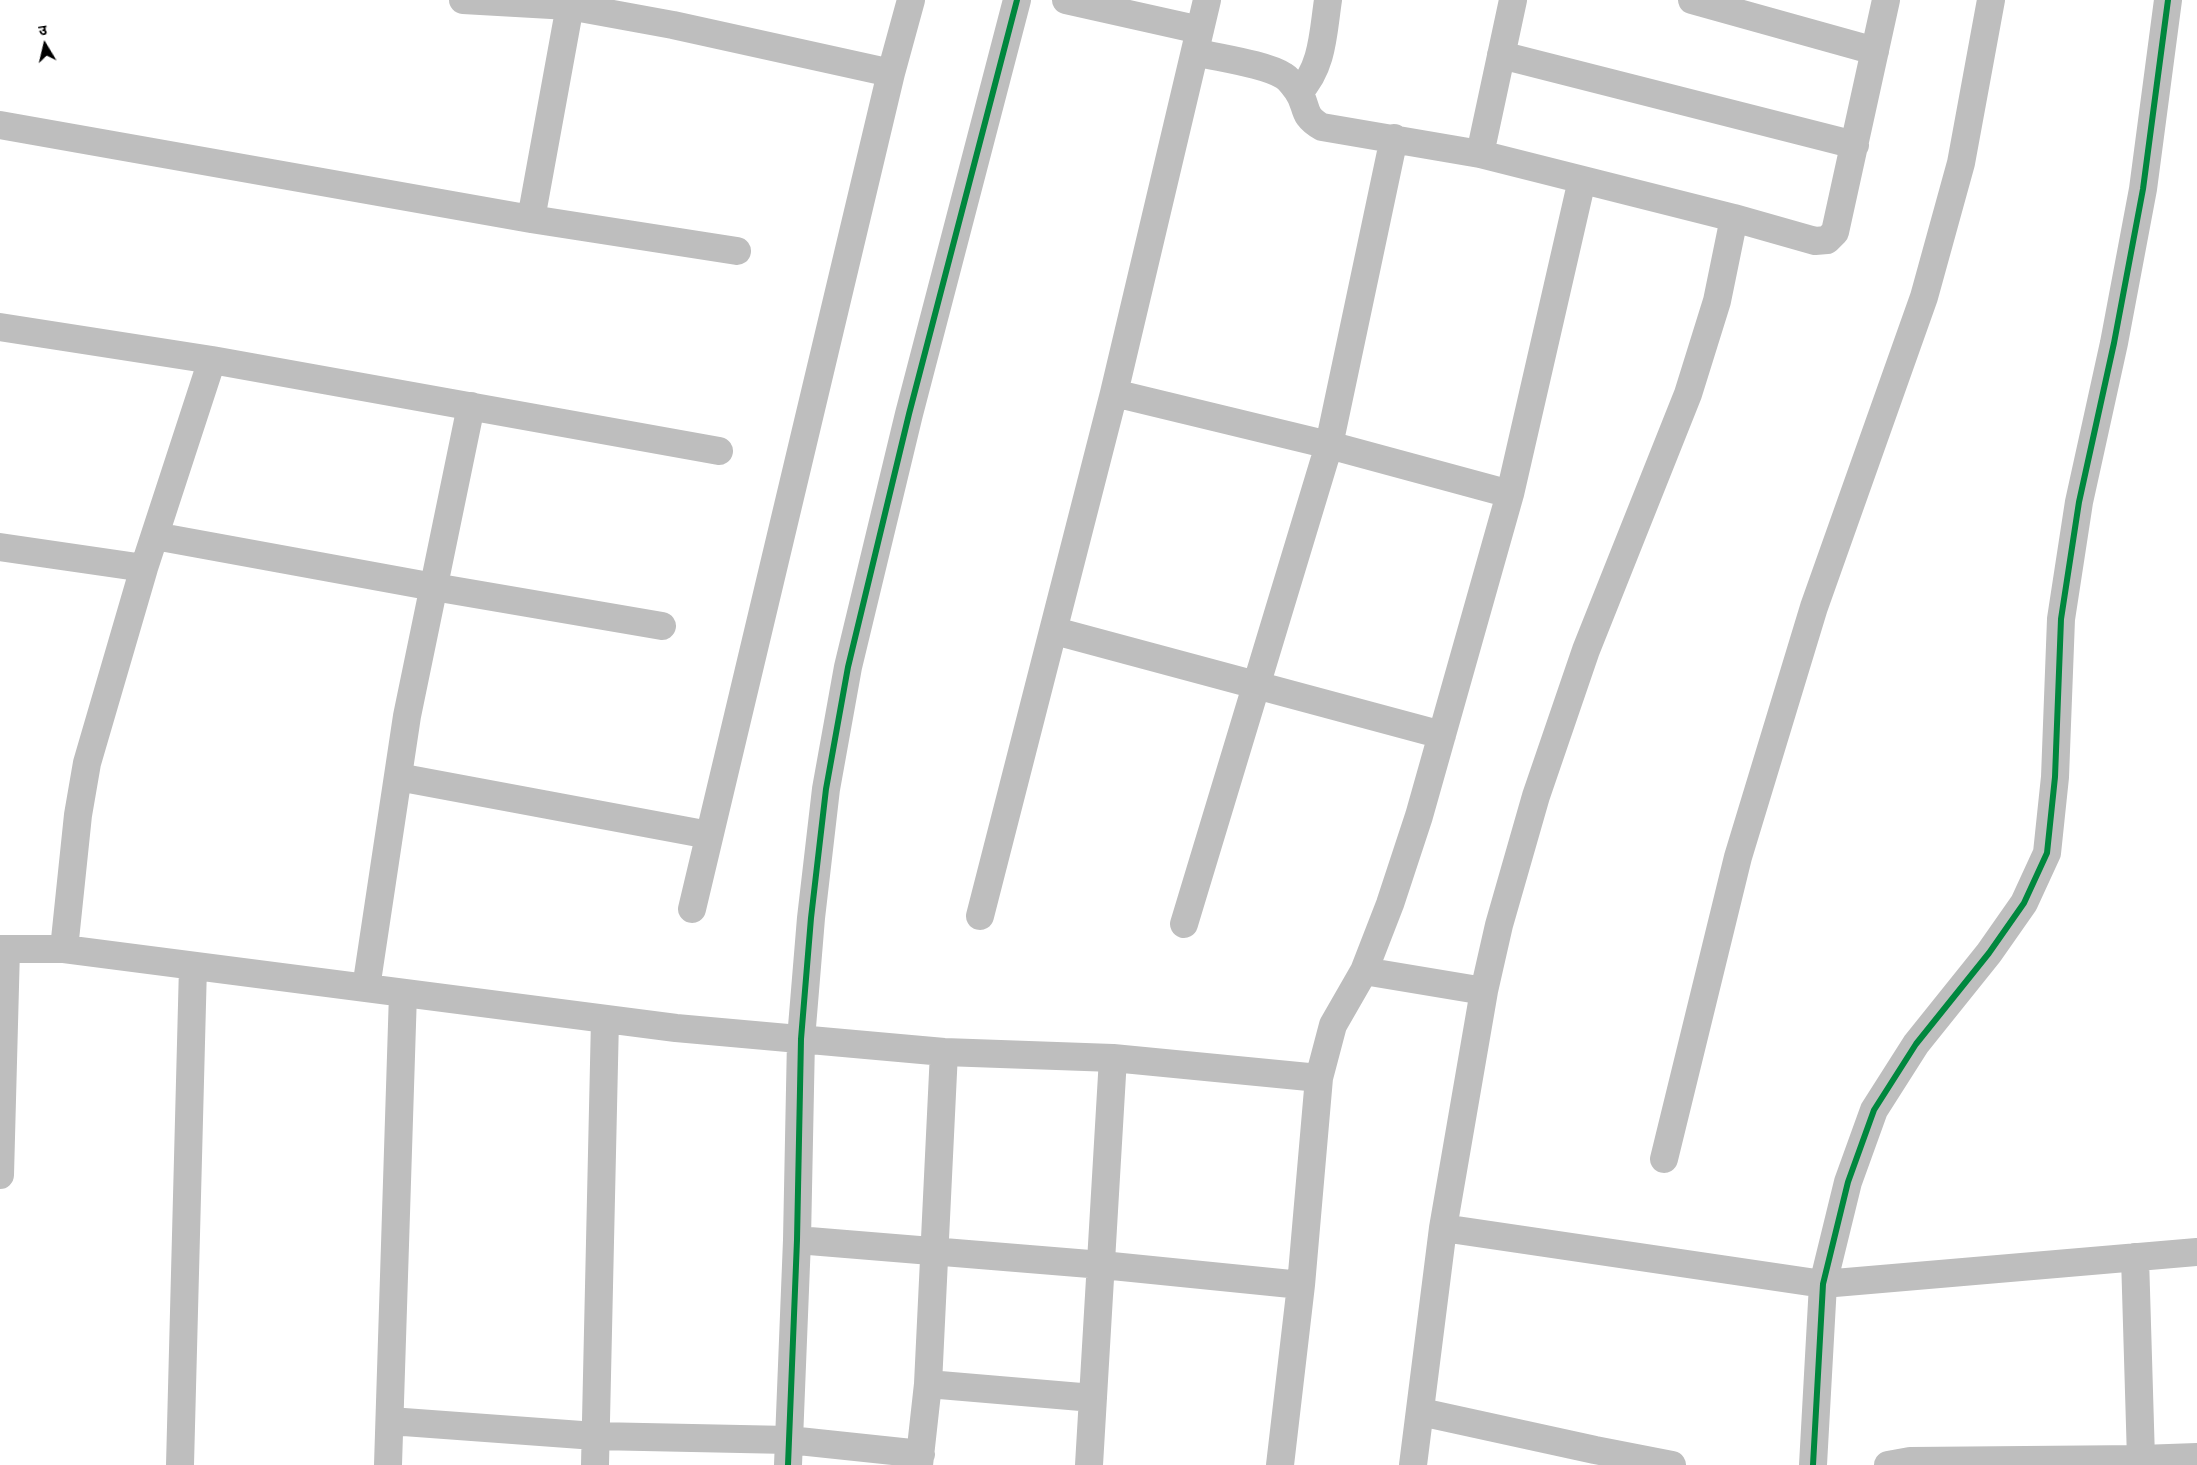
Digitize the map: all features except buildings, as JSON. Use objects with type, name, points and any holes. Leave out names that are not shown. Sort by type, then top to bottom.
[{"type":"street","points":[[463,0],[570,3],[891,73]]},
{"type":"street","points":[[692,909],[891,73],[911,0]]},
{"type":"street","points":[[789,1452],[801,1039],[811,918],[826,789],[848,667],[909,414],[1017,0]]},
{"type":"street","points":[[1066,0],[1198,41],[1285,77],[1299,92],[1305,111],[1312,122],[1322,127],[1480,154],[1815,240],[1827,240],[1836,232],[1886,0]]},
{"type":"street","points":[[980,916],[1055,631],[1207,0]]},
{"type":"street","points":[[1299,92],[1309,82],[1316,68],[1321,49],[1328,0]]},
{"type":"street","points":[[1480,154],[1513,0]]},
{"type":"street","points":[[1692,0],[1875,51]]},
{"type":"street","points":[[1664,1159],[1738,857],[1814,607],[1924,297],[1961,163],[1991,0]]},
{"type":"street","points":[[1813,1465],[1823,1284],[1848,1182],[1874,1110],[1916,1044],[1989,953],[2024,903],[2047,853],[2055,777],[2061,619],[2079,502],[2114,343],[2143,189],[2168,0]]},
{"type":"street","points":[[531,219],[570,3]]},
{"type":"street","points":[[1501,55],[1855,144]]},
{"type":"street","points":[[0,124],[531,219],[737,251]]},
{"type":"street","points":[[1184,924],[1329,445],[1394,138]]},
{"type":"street","points":[[1280,1465],[1301,1285],[1319,1078],[1334,1025],[1364,971],[1390,904],[1419,816],[1510,494],[1582,180]]},
{"type":"street","points":[[1413,1465],[1443,1228],[1484,991],[1499,925],[1536,796],[1586,650],[1688,394],[1717,301],[1734,218]]},
{"type":"street","points":[[0,326],[212,360],[719,451]]},
{"type":"street","points":[[64,949],[78,815],[87,763],[144,568],[212,360]]},
{"type":"street","points":[[1114,392],[1329,445],[1510,494]]},
{"type":"street","points":[[366,988],[407,716],[471,406]]},
{"type":"street","points":[[155,536],[662,626]]},
{"type":"street","points":[[0,547],[144,568]]},
{"type":"street","points":[[1055,631],[1442,735]]},
{"type":"street","points":[[398,777],[709,835]]},
{"type":"street","points":[[0,1175],[3,949],[64,949],[676,1028],[944,1052],[1113,1058],[1319,1078]]},
{"type":"street","points":[[180,1465],[193,966]]},
{"type":"street","points":[[1364,971],[1484,991]]},
{"type":"street","points":[[388,1465],[404,993]]},
{"type":"street","points":[[595,1465],[605,1019]]},
{"type":"street","points":[[390,1421],[789,1452],[920,1459],[928,1384],[944,1052]]},
{"type":"street","points":[[1089,1465],[1113,1058]]},
{"type":"street","points":[[1443,1228],[1823,1284],[2197,1252]]},
{"type":"street","points":[[796,1240],[1102,1265],[1301,1285]]},
{"type":"street","points":[[2135,1257],[2141,1459]]},
{"type":"street","points":[[928,1384],[1094,1398]]},
{"type":"street","points":[[1421,1412],[1672,1465]]},
{"type":"street","points":[[1888,1465],[1910,1461],[2197,1457]]},
{"type":"cycle path","points":[[788,1465],[797,1240],[801,1039],[811,918],[826,789],[848,667],[909,414],[1017,0]]},
{"type":"cycle path","points":[[1813,1465],[1823,1284],[1848,1182],[1874,1110],[1916,1044],[1989,953],[2024,903],[2047,853],[2055,777],[2061,619],[2079,502],[2114,343],[2143,189],[2168,0]]}]
